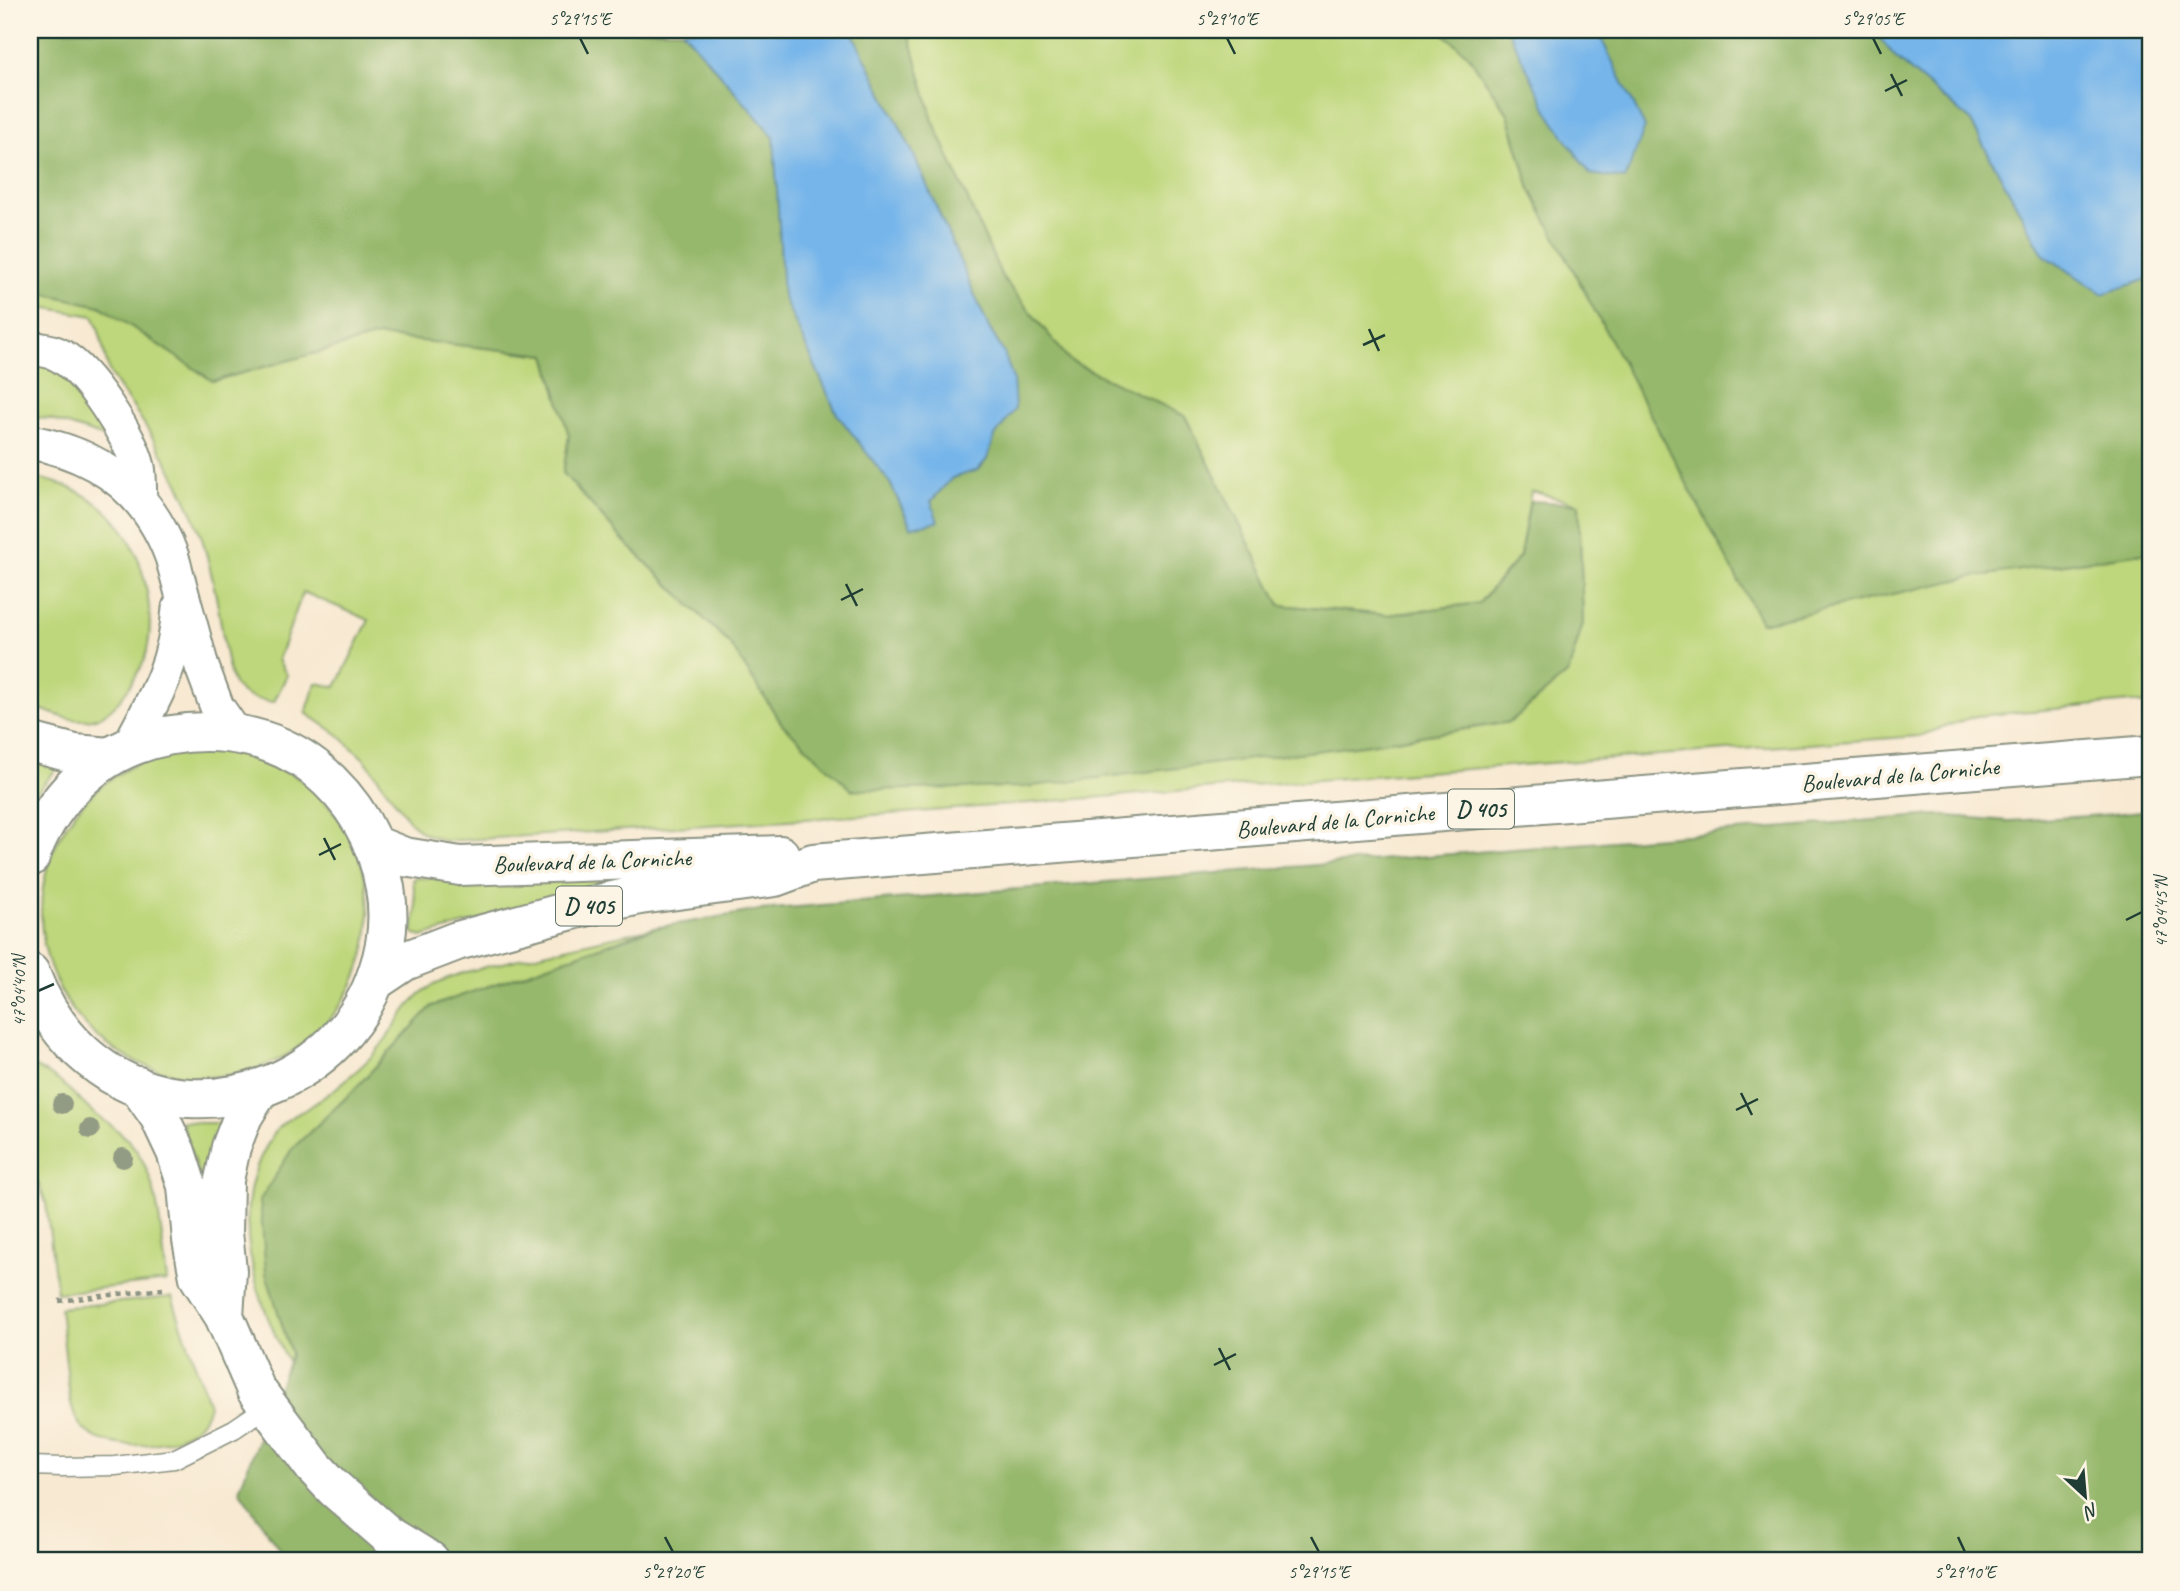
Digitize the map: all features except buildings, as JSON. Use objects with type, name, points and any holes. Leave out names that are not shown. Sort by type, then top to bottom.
[{"type":"main road","points":[[30,854],[43,826],[62,799],[83,776],[119,752],[154,738],[181,733],[235,733],[286,750],[319,771],[348,799],[374,845],[383,872],[387,899],[383,954],[369,996],[352,1024],[330,1049],[296,1073],[259,1090],[210,1098],[186,1097],[138,1086],[112,1074],[89,1058],[68,1038],[32,990]]},
{"type":"main road","points":[[30,742],[75,754],[119,752]]},
{"type":"main road","name":"Boulevard de la Corniche","points":[[375,981],[405,961],[457,941],[640,895],[775,877],[813,863],[2150,755]]},
{"type":"main road","name":"Boulevard de la Corniche","points":[[374,845],[404,857],[460,866],[776,854],[813,863]]},
{"type":"main road","points":[[138,1086],[159,1116],[176,1152],[187,1186],[192,1240],[199,1277],[224,1316],[256,1390],[314,1467],[335,1489],[389,1536],[430,1561]]},
{"type":"main road","points":[[224,1316],[228,1271],[223,1231],[224,1180],[230,1147],[243,1116],[259,1090]]},
{"type":"street","points":[[30,349],[45,349],[62,356],[93,387],[127,439],[138,467],[140,499]]},
{"type":"street","points":[[30,442],[76,455],[98,466],[123,482],[151,514],[167,543],[202,667],[217,707],[235,733]]},
{"type":"street","points":[[119,752],[159,691],[176,635],[181,591]]},
{"type":"lane","points":[[30,1466],[115,1466],[174,1459],[234,1429],[268,1406]]},
{"type":"path","points":[[59,1301],[169,1288]]},
{"type":"green space","points":[[30,30],[682,30],[774,137],[783,296],[837,414],[890,483],[911,527],[952,478],[979,470],[987,459],[995,436],[1015,408],[1004,353],[989,328],[913,153],[851,30],[908,30],[933,121],[1002,277],[1070,361],[1185,416],[1280,605],[1387,615],[1479,603],[1520,556],[1530,501],[1579,504],[1583,623],[1568,673],[1510,722],[1363,745],[1025,787],[852,790],[782,724],[730,644],[625,542],[563,473],[569,436],[546,355],[378,336],[213,381],[100,306],[42,293],[30,293]]},
{"type":"green space","points":[[908,30],[1440,30],[1468,55],[1508,114],[1530,189],[1971,577],[2150,552],[2150,705],[2131,702],[1976,716],[1919,736],[905,813],[445,841],[423,833],[411,823],[365,760],[337,734],[306,713],[316,683],[336,687],[369,620],[303,592],[278,660],[287,675],[274,702],[245,695],[236,687],[229,668],[201,535],[157,444],[112,377],[93,316],[30,305],[30,293],[42,293],[100,306],[213,381],[378,336],[546,355],[569,436],[563,473],[625,542],[730,644],[782,724],[1363,745],[1510,722],[1568,673],[1583,623],[1579,504],[1531,491],[1520,556],[1479,603],[1387,615],[1280,605],[1185,416],[1070,361],[1002,277],[933,121]]},
{"type":"green space","points":[[1440,30],[1873,30],[1897,59],[1970,120],[2043,254],[2103,294],[2150,278],[2150,552],[1971,577],[1761,623],[1530,189],[1508,114],[1468,55]]},
{"type":"green space","points":[[30,360],[52,365],[87,399],[107,438],[50,419],[30,417]]},
{"type":"green space","points":[[30,477],[66,486],[100,505],[118,523],[142,570],[150,627],[144,661],[119,701],[104,714],[92,719],[76,720],[30,705]]},
{"type":"green space","points":[[205,749],[237,752],[268,761],[296,777],[321,797],[341,822],[357,850],[366,881],[369,913],[366,945],[357,976],[341,1004],[321,1029],[296,1049],[268,1065],[237,1074],[205,1077],[173,1074],[142,1065],[114,1049],[89,1029],[69,1004],[53,976],[44,945],[41,913],[44,881],[53,850],[69,822],[89,797],[114,777],[142,761],[173,752]]},
{"type":"green space","points":[[30,757],[56,767],[30,800]]},
{"type":"green space","points":[[2150,810],[2150,1561],[287,1561],[239,1490],[291,1354],[266,1273],[260,1200],[292,1149],[351,1093],[432,1006],[654,928],[760,910],[1936,815],[2009,821]]},
{"type":"green space","points":[[618,878],[612,882],[421,937],[413,933],[416,909],[413,879]]},
{"type":"green space","points":[[654,928],[432,1006],[351,1093],[292,1149],[266,1273],[291,1353],[288,1362],[276,1338],[257,1285],[248,1229],[248,1202],[254,1175],[277,1129],[359,1069],[379,1048],[420,994],[441,981],[478,969]]},
{"type":"green space","points":[[30,1065],[48,1073],[62,1084],[123,1135],[138,1153],[153,1187],[167,1281],[57,1293],[46,1203],[30,1161]]},
{"type":"green space","points":[[181,1121],[225,1123],[214,1177],[199,1177]]},
{"type":"green space","points":[[172,1297],[209,1405],[205,1415],[189,1432],[160,1443],[128,1445],[98,1439],[80,1425],[72,1408],[60,1308]]},
{"type":"water","points":[[682,30],[851,30],[913,153],[989,328],[1004,353],[1013,379],[1015,409],[995,436],[987,459],[978,470],[952,478],[931,501],[938,522],[911,527],[890,483],[837,414],[783,296],[774,137]]},
{"type":"water","points":[[1508,30],[1597,30],[1645,127],[1625,179],[1590,174],[1549,114]]},
{"type":"water","points":[[1873,30],[2150,30],[2150,278],[2103,294],[2043,254],[1970,120],[1897,59]]}]
